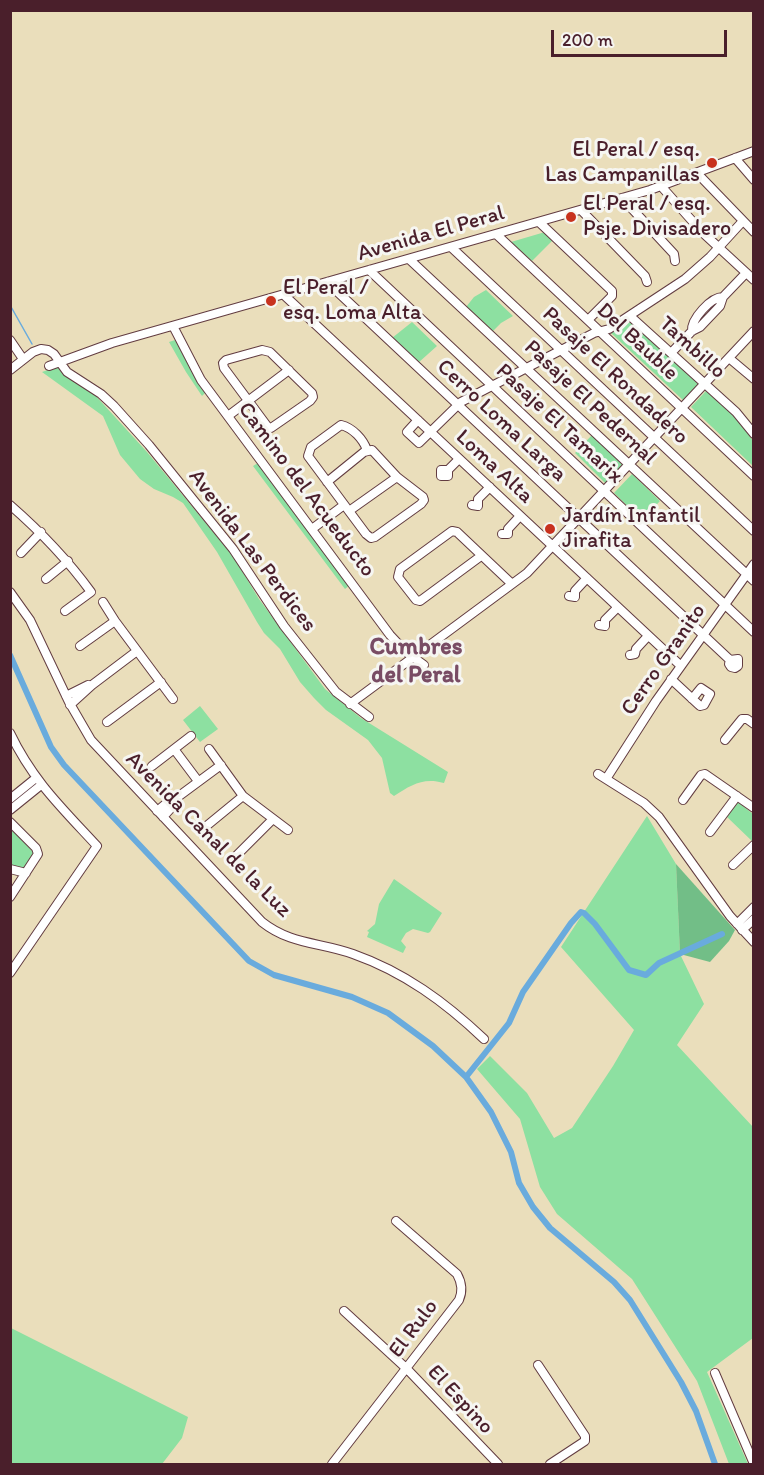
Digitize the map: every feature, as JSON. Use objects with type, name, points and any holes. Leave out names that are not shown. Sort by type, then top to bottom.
[{"type":"street","name":"Avenida El Peral","points":[[49,366],[57,359],[622,198],[661,186],[753,151]]},
{"type":"street","points":[[735,158],[753,180]]},
{"type":"street","points":[[697,172],[753,232]]},
{"type":"street","points":[[661,186],[718,248],[753,280]]},
{"type":"street","points":[[622,198],[674,254],[675,261]]},
{"type":"street","points":[[581,210],[645,276],[647,282]]},
{"type":"street","points":[[539,222],[613,292],[622,297]]},
{"type":"street","points":[[417,420],[407,432],[416,442],[420,443],[458,405],[561,350],[609,329],[685,279],[742,222]]},
{"type":"street","name":"Del Bauble","points":[[496,234],[753,476]]},
{"type":"street","name":"Pasaje El Rondadero","points":[[451,247],[753,531]]},
{"type":"street","name":"Pasaje El Pedernal","points":[[409,259],[753,581]]},
{"type":"street","name":"Pasaje El Tamarix","points":[[369,270],[753,632]]},
{"type":"street","points":[[671,353],[692,331],[693,322],[707,306],[715,298],[723,297],[746,273]]},
{"type":"street","name":"Cerro Loma Larga","points":[[327,282],[730,660]]},
{"type":"street","points":[[588,321],[612,296],[613,292]]},
{"type":"street","name":"Loma Alta","points":[[284,295],[681,666]]},
{"type":"street","name":"Tambillo","points":[[630,316],[736,412],[753,434]]},
{"type":"street","name":"Camino del Acueducto","points":[[173,326],[201,380],[390,634],[413,658],[424,665]]},
{"type":"street","points":[[350,704],[527,573],[753,331]]},
{"type":"street","points":[[10,340],[23,359]]},
{"type":"street","name":"Avenida El Peral","points":[[10,370],[23,359],[41,349],[48,350],[57,359]]},
{"type":"street","points":[[267,350],[289,370],[312,393],[313,397],[272,428],[267,426],[248,401],[224,368],[224,363],[226,360],[267,350]]},
{"type":"street","points":[[729,358],[753,379]]},
{"type":"street","name":"Avenida Las Perdices","points":[[57,359],[67,372],[107,400],[149,445],[233,549],[284,626],[336,692],[369,717]]},
{"type":"street","points":[[228,416],[289,370]]},
{"type":"street","points":[[341,425],[358,435],[368,450],[372,450],[397,477],[423,497],[424,501],[371,538],[308,456],[311,447],[341,425]]},
{"type":"street","points":[[327,482],[368,450]]},
{"type":"street","points":[[448,470],[459,459]]},
{"type":"street","points":[[312,529],[397,477]]},
{"type":"street","points":[[475,502],[489,487]]},
{"type":"street","points":[[10,505],[41,532],[68,561],[91,592],[65,611]]},
{"type":"street","points":[[508,529],[520,516]]},
{"type":"street","points":[[481,556],[420,601],[416,600],[398,577],[400,569],[452,531],[457,532],[512,584]]},
{"type":"street","points":[[21,553],[41,532]]},
{"type":"street","points":[[46,579],[68,561]]},
{"type":"street","name":"Cerro Granito","points":[[739,927],[659,817],[645,803],[602,777],[753,564]]},
{"type":"street","points":[[575,591],[587,578]]},
{"type":"street","name":"Avenida Canal de la Luz","points":[[10,592],[30,620],[70,705],[91,740],[268,927],[296,941],[353,954],[402,976],[450,1007],[484,1039]]},
{"type":"street","points":[[103,602],[173,699]]},
{"type":"street","points":[[605,620],[618,607]]},
{"type":"street","points":[[80,646],[115,621]]},
{"type":"street","points":[[636,649],[648,636]]},
{"type":"street","points":[[70,705],[137,651]]},
{"type":"street","points":[[671,679],[692,699]]},
{"type":"street","points":[[107,722],[161,682]]},
{"type":"street","points":[[66,696],[92,685]]},
{"type":"street","points":[[725,740],[742,719],[747,719],[753,724]]},
{"type":"street","points":[[10,733],[21,756],[39,782],[97,846],[10,973]]},
{"type":"street","points":[[152,766],[191,736]]},
{"type":"street","points":[[174,749],[198,782]]},
{"type":"street","points":[[209,749],[243,796],[288,830]]},
{"type":"street","points":[[160,814],[173,806],[175,800],[221,765]]},
{"type":"street","points":[[682,801],[700,776],[704,774],[753,808]]},
{"type":"street","points":[[10,799],[39,782]]},
{"type":"street","points":[[10,810],[39,782]]},
{"type":"street","points":[[204,828],[243,796]]},
{"type":"street","points":[[710,832],[737,796]]},
{"type":"street","points":[[234,858],[272,820]]},
{"type":"street","points":[[10,822],[36,848],[38,854],[10,897]]},
{"type":"street","points":[[733,865],[753,845]]},
{"type":"street","points":[[10,869],[26,873]]},
{"type":"street","points":[[739,927],[753,907]]},
{"type":"street","points":[[739,927],[753,919]]},
{"type":"street","points":[[739,927],[753,942]]},
{"type":"street","name":"El Rulo","points":[[332,1464],[459,1300],[462,1288],[457,1274],[396,1221]]},
{"type":"street","name":"El Espino","points":[[344,1311],[406,1370],[498,1464]]},
{"type":"street","points":[[538,1365],[585,1436],[585,1441],[550,1464]]},
{"type":"street","points":[[715,1372],[753,1464]]},
{"type":"green space","points":[[545,232],[553,240],[532,261],[511,242]]},
{"type":"green space","points":[[486,290],[513,316],[492,332],[466,307],[474,297]]},
{"type":"green space","points":[[412,322],[437,346],[418,363],[392,338]]},
{"type":"green space","points":[[630,322],[699,383],[684,401],[611,333]]},
{"type":"green space","points":[[175,340],[206,392],[202,396],[169,342]]},
{"type":"green space","points":[[59,366],[94,394],[147,452],[233,556],[259,599],[325,689],[361,718],[448,772],[444,783],[423,782],[412,785],[394,796],[390,793],[382,758],[368,740],[326,710],[300,682],[280,649],[264,633],[217,552],[183,503],[154,489],[140,479],[120,455],[103,416],[42,372]]},
{"type":"green space","points":[[706,391],[735,415],[753,441],[753,466],[691,407]]},
{"type":"green space","points":[[592,435],[623,465],[605,483],[575,453]]},
{"type":"green space","points":[[258,463],[350,585],[345,589],[253,466]]},
{"type":"green space","points":[[632,474],[660,501],[642,520],[614,493]]},
{"type":"green space","points":[[200,706],[218,729],[200,742],[183,720]]},
{"type":"green space","points":[[738,802],[753,814],[753,842],[727,817]]},
{"type":"green space","points":[[647,816],[676,864],[680,954],[704,1004],[677,1045],[753,1127],[753,1338],[707,1372],[748,1464],[729,1464],[697,1381],[632,1279],[557,1214],[540,1187],[520,1119],[477,1069],[490,1056],[527,1093],[554,1138],[572,1128],[634,1030],[561,947]]},
{"type":"green space","points":[[10,827],[34,853],[24,869],[11,866]]},
{"type":"green space","points":[[676,864],[735,930],[729,941],[710,962],[680,954]]},
{"type":"green space","points":[[394,879],[442,913],[430,932],[413,929],[406,933],[401,941],[406,947],[403,953],[367,937],[369,932],[367,931],[375,924],[379,904]]},
{"type":"green space","points":[[11,1328],[188,1417],[182,1438],[162,1464],[11,1464]]},
{"type":"waterway","points":[[10,305],[32,344]]},
{"type":"waterway","points":[[10,655],[51,747],[64,765],[249,961],[274,975],[352,997],[388,1013],[433,1046],[466,1077],[491,1112],[511,1152],[519,1183],[533,1207],[550,1228],[614,1282],[630,1300],[681,1382],[696,1411],[715,1464]]},
{"type":"waterway","points":[[466,1077],[509,1023],[523,992],[581,912],[595,924],[629,970],[646,975],[659,963],[722,934]]},
{"type":"place","name":"El Peral / esq. Las Campanillas","points":[[712,163]]},
{"type":"place","name":"El Peral / esq. Psje. Divisadero","points":[[571,217]]},
{"type":"place","name":"El Peral / esq. Loma Alta","points":[[271,301]]},
{"type":"place","name":"Jardín Infantil Jirafita","points":[[550,529]]},
{"type":"district","name":"Cumbres del Peral","points":[[416,662]]}]
